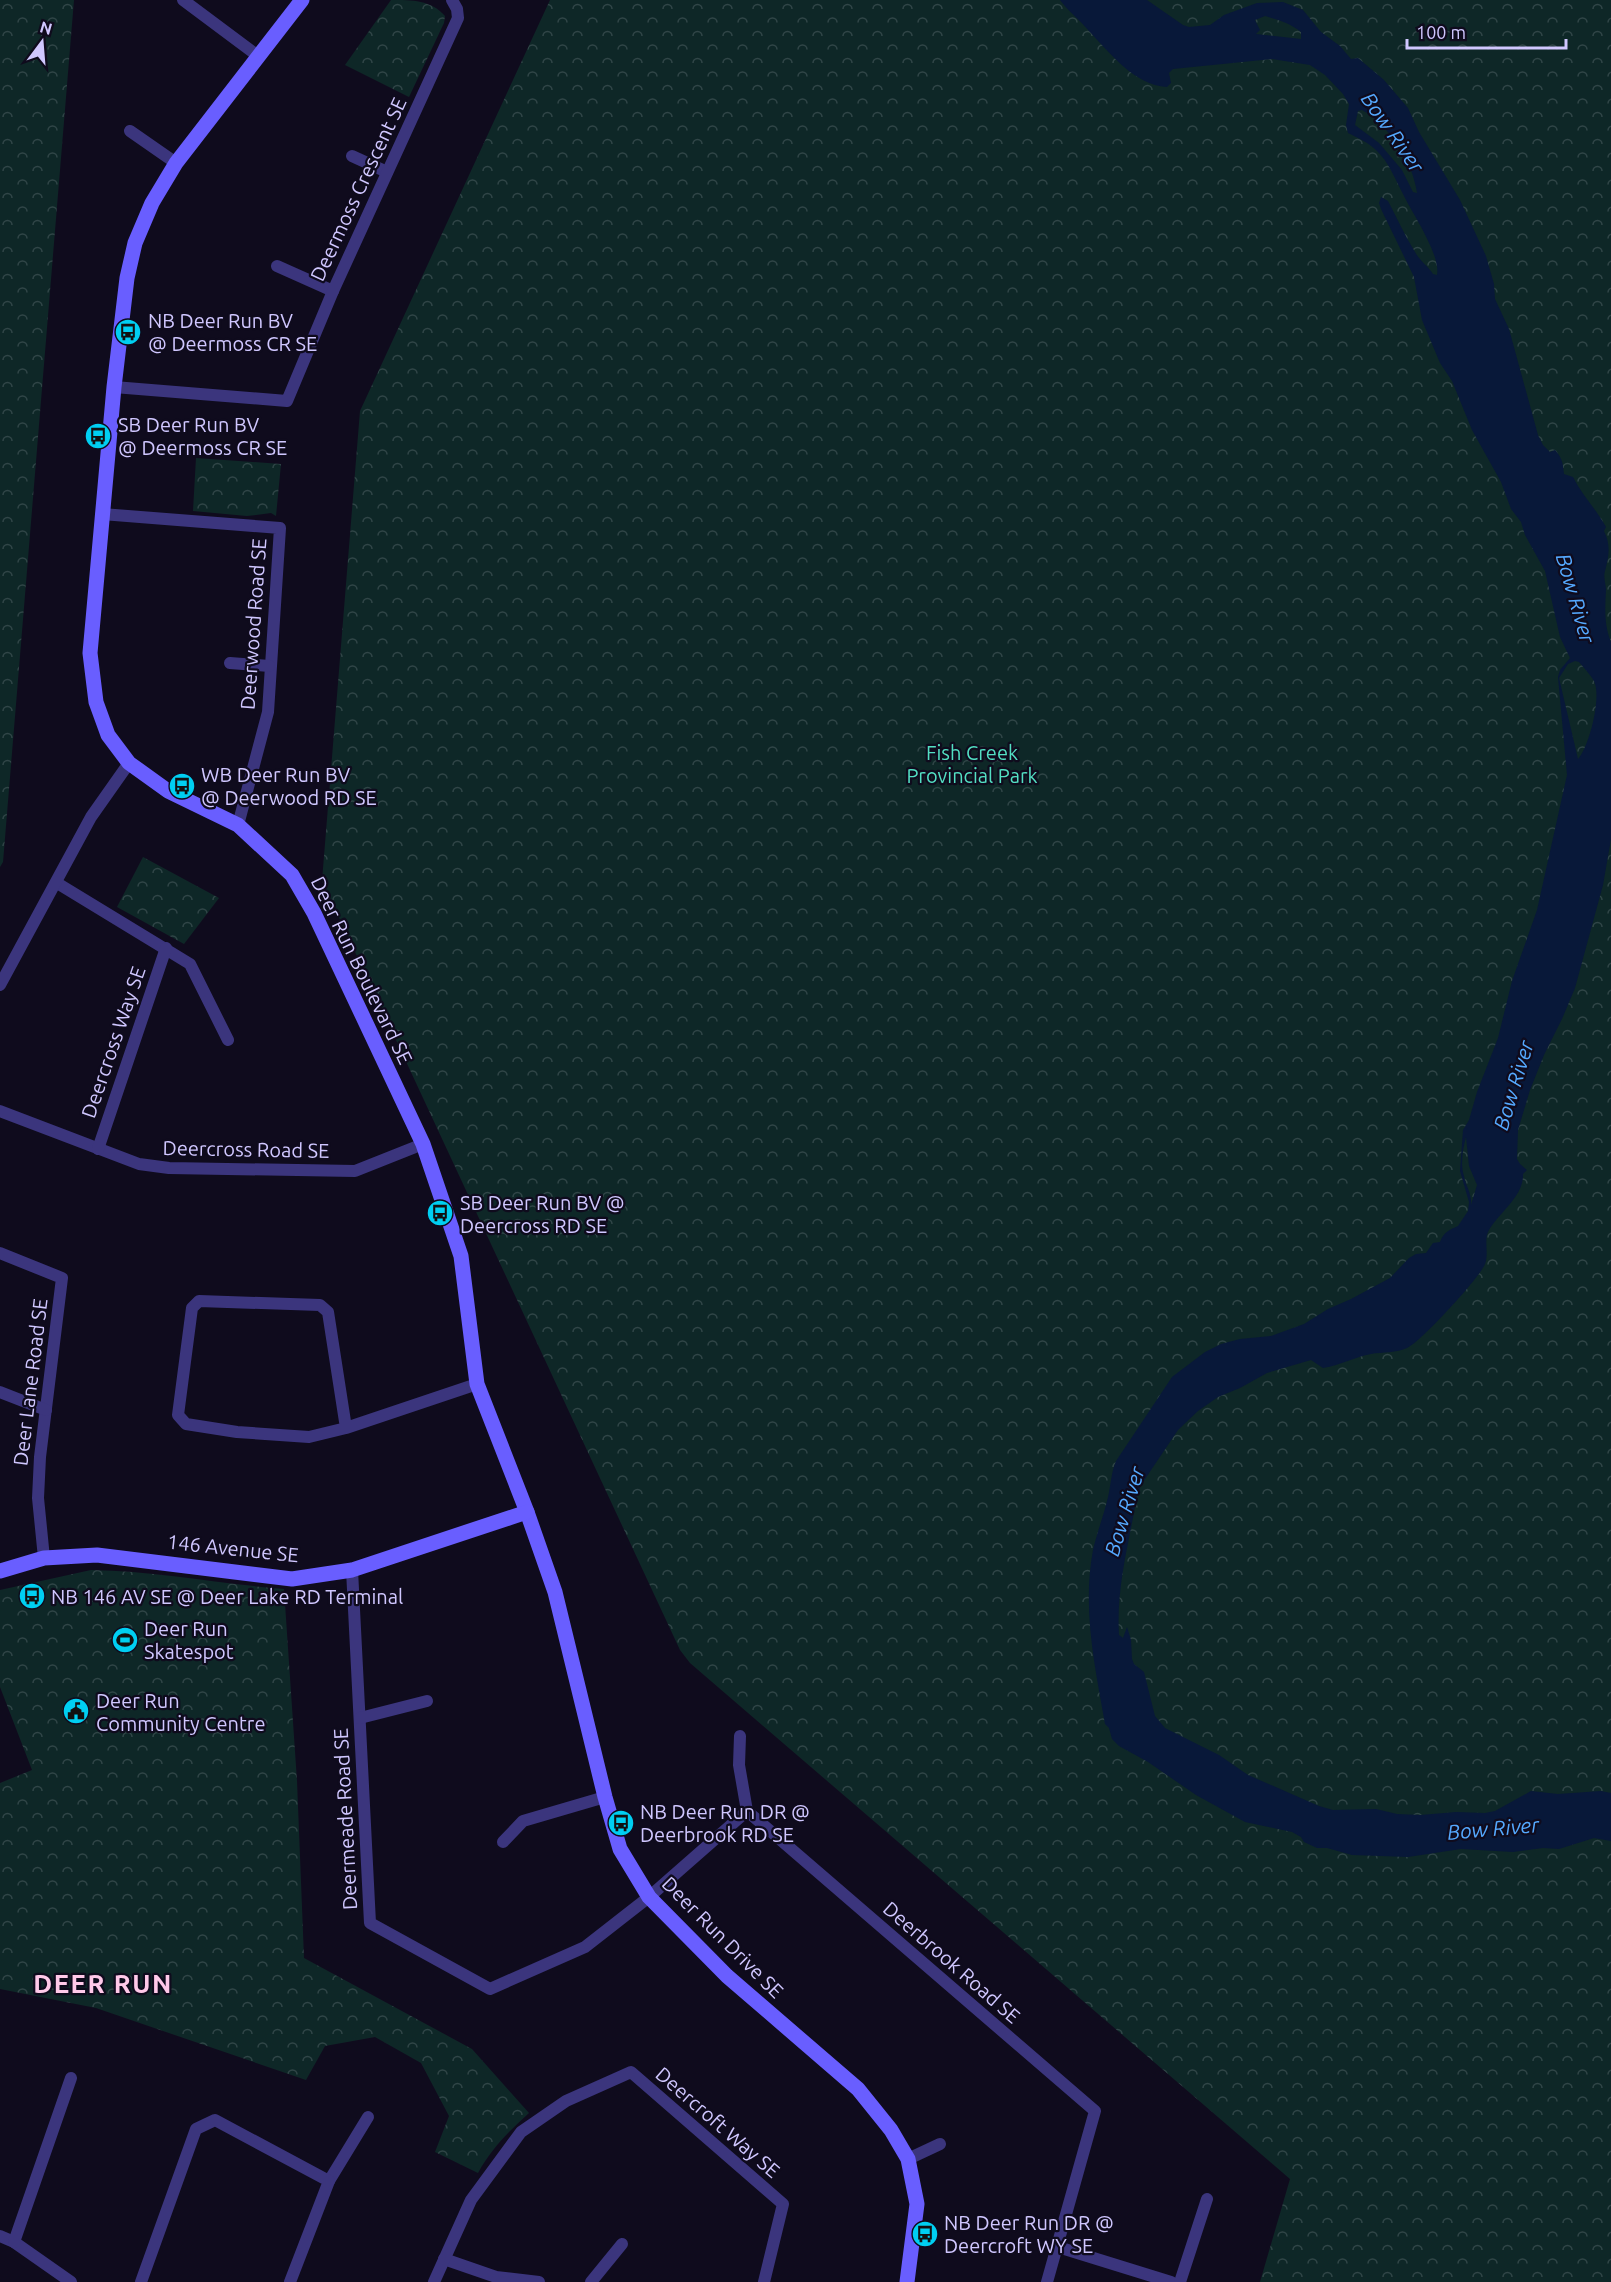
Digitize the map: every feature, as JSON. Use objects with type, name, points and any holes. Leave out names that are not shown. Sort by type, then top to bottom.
[{"type":"street","points":[[183,0],[258,56]]},
{"type":"street","name":"Deer Run Boulevard SE","points":[[302,0],[176,164],[152,203],[135,243],[127,278],[114,387],[90,653],[96,702],[108,735],[129,763],[168,791],[238,825],[292,875],[314,913],[423,1144],[461,1257],[477,1384],[527,1512]]},
{"type":"street","name":"Deermoss Crescent SE","points":[[114,387],[287,401],[333,291],[458,18],[457,9],[452,0]]},
{"type":"street","points":[[130,131],[176,164]]},
{"type":"street","points":[[352,156],[387,172]]},
{"type":"street","points":[[277,266],[333,291]]},
{"type":"street","name":"Deerwood Road SE","points":[[102,514],[280,528],[269,666],[268,712],[238,825]]},
{"type":"street","points":[[230,663],[269,666]]},
{"type":"street","points":[[0,986],[91,817],[129,763]]},
{"type":"street","points":[[57,883],[190,964],[228,1040]]},
{"type":"street","name":"Deercross Way SE","points":[[98,1149],[166,948]]},
{"type":"street","name":"Deercross Road SE","points":[[0,1111],[139,1164],[169,1168],[355,1171],[423,1144]]},
{"type":"street","name":"Deer Lane Road SE","points":[[0,1253],[62,1278],[40,1457],[38,1498],[44,1558]]},
{"type":"street","points":[[346,1428],[328,1312],[320,1305],[200,1302],[192,1308],[178,1415],[186,1424],[237,1432],[309,1437],[346,1428],[477,1384]]},
{"type":"street","points":[[0,1392],[46,1410]]},
{"type":"street","name":"146 Avenue SE","points":[[0,1571],[44,1558],[97,1555],[292,1579],[352,1570],[527,1512]]},
{"type":"street","name":"Deer Run Drive SE","points":[[527,1512],[555,1592],[620,1850],[649,1897],[728,1976],[858,2089],[891,2130],[908,2159],[917,2204],[907,2282]]},
{"type":"street","name":"Deermeade Road SE","points":[[352,1570],[370,1923],[490,1989],[585,1947],[649,1897]]},
{"type":"street","points":[[360,1718],[427,1701]]},
{"type":"street","points":[[649,1897],[747,1811],[739,1765],[740,1736]]},
{"type":"street","points":[[503,1842],[523,1821],[605,1797]]},
{"type":"street","name":"Deerbrook Road SE","points":[[747,1811],[1095,2110],[1047,2282]]},
{"type":"street","name":"Deercroft Way SE","points":[[434,2282],[471,2200],[521,2132],[566,2101],[631,2072],[783,2204],[765,2282]]},
{"type":"street","points":[[14,2242],[71,2078]]},
{"type":"street","points":[[290,2282],[329,2181],[368,2117]]},
{"type":"street","points":[[141,2282],[196,2129],[215,2120],[329,2181]]},
{"type":"street","points":[[908,2159],[940,2144]]},
{"type":"street","points":[[1180,2282],[1207,2199]]},
{"type":"street","points":[[0,2236],[14,2242],[71,2282]]},
{"type":"street","points":[[591,2282],[622,2244]]},
{"type":"street","points":[[1058,2247],[1171,2282]]},
{"type":"street","points":[[444,2259],[496,2277],[539,2282]]},
{"type":"green space","points":[[0,0],[74,0],[3,862],[0,867]]},
{"type":"green space","points":[[391,0],[427,4],[445,16],[444,23],[409,97],[345,65]]},
{"type":"green space","name":"Fish Creek Provincial Park","points":[[550,0],[1611,0],[1611,2282],[1260,2282],[1290,2179],[690,1663],[680,1650],[322,881],[360,411]]},
{"type":"green space","points":[[196,458],[281,464],[276,516],[271,513],[247,516],[193,511]]},
{"type":"green space","points":[[143,857],[219,898],[184,944],[117,907]]},
{"type":"green space","points":[[91,1570],[140,1573],[284,1589],[297,1781],[304,1958],[472,2049],[529,2113],[501,2141],[478,2173],[435,2152],[449,2116],[421,2063],[375,2037],[325,2046],[306,2080],[96,2008],[0,1989],[0,1783],[32,1770],[0,1687],[0,1590]]},
{"type":"water","name":"Bow River","points":[[1060,0],[1147,0],[1189,27],[1210,25],[1224,15],[1257,3],[1283,2],[1303,10],[1321,32],[1340,46],[1351,59],[1358,58],[1384,80],[1408,108],[1419,132],[1460,200],[1486,256],[1494,284],[1495,299],[1509,329],[1538,435],[1550,452],[1555,450],[1558,453],[1564,474],[1573,477],[1602,520],[1606,527],[1604,531],[1609,551],[1604,576],[1606,623],[1611,642],[1611,839],[1603,885],[1575,988],[1544,1055],[1518,1130],[1517,1159],[1527,1170],[1523,1174],[1519,1190],[1488,1232],[1486,1260],[1481,1271],[1449,1309],[1407,1348],[1394,1352],[1365,1355],[1323,1368],[1311,1360],[1267,1373],[1218,1397],[1198,1411],[1178,1430],[1141,1485],[1137,1496],[1121,1582],[1119,1635],[1123,1638],[1127,1627],[1131,1640],[1132,1659],[1134,1664],[1144,1672],[1155,1716],[1165,1728],[1219,1755],[1248,1775],[1319,1806],[1333,1810],[1376,1809],[1397,1814],[1420,1815],[1456,1812],[1485,1813],[1495,1811],[1531,1791],[1558,1794],[1601,1791],[1611,1793],[1611,1841],[1594,1838],[1559,1849],[1543,1848],[1513,1852],[1461,1849],[1408,1857],[1352,1855],[1327,1848],[1317,1848],[1304,1842],[1301,1837],[1292,1832],[1245,1822],[1196,1795],[1148,1762],[1119,1746],[1112,1739],[1109,1728],[1105,1724],[1089,1616],[1093,1550],[1116,1461],[1172,1377],[1205,1352],[1221,1344],[1240,1339],[1271,1336],[1304,1324],[1328,1309],[1390,1278],[1409,1258],[1416,1254],[1426,1253],[1433,1243],[1440,1242],[1447,1232],[1458,1226],[1468,1211],[1469,1202],[1460,1171],[1463,1130],[1469,1120],[1498,1038],[1512,981],[1537,910],[1567,775],[1558,677],[1560,670],[1570,658],[1560,637],[1545,571],[1525,535],[1521,522],[1511,509],[1501,482],[1472,430],[1452,381],[1440,363],[1422,320],[1414,277],[1381,209],[1379,203],[1381,197],[1388,201],[1417,255],[1433,274],[1437,275],[1435,257],[1385,160],[1370,145],[1348,133],[1346,125],[1349,104],[1343,94],[1325,75],[1310,65],[1272,59],[1173,69],[1169,73],[1171,83],[1167,87],[1155,85],[1133,74],[1105,49]],"holes":[[[1265,16],[1284,22],[1301,32],[1301,39],[1256,34],[1260,30],[1255,20]],[[1362,110],[1372,117],[1398,145],[1411,169],[1417,193],[1413,192],[1402,170],[1379,143],[1355,125],[1358,111]],[[1579,662],[1594,681],[1596,688],[1593,722],[1578,759],[1559,678],[1568,664]],[[1466,1137],[1469,1166],[1477,1185],[1471,1205],[1462,1166]]]},
{"type":"place","name":"NB Deer Run BV @ Deermoss CR SE","points":[[128,332]]},
{"type":"place","name":"SB Deer Run BV @ Deermoss CR SE","points":[[98,436]]},
{"type":"place","name":"WB Deer Run BV @ Deerwood RD SE","points":[[182,786]]},
{"type":"place","name":"SB Deer Run BV @ Deercross RD SE","points":[[440,1213]]},
{"type":"place","name":"NB 146 AV SE @ Deer Lake RD Terminal","points":[[32,1596]]},
{"type":"place","name":"Deer Run Skatespot","points":[[125,1640]]},
{"type":"place","name":"Deer Run Community Centre","points":[[76,1711]]},
{"type":"place","name":"NB Deer Run DR @ Deerbrook RD SE","points":[[621,1823]]},
{"type":"place","name":"NB Deer Run DR @ Deercroft WY SE","points":[[925,2234]]},
{"type":"district","name":"DEER RUN","points":[[103,1983]]}]
